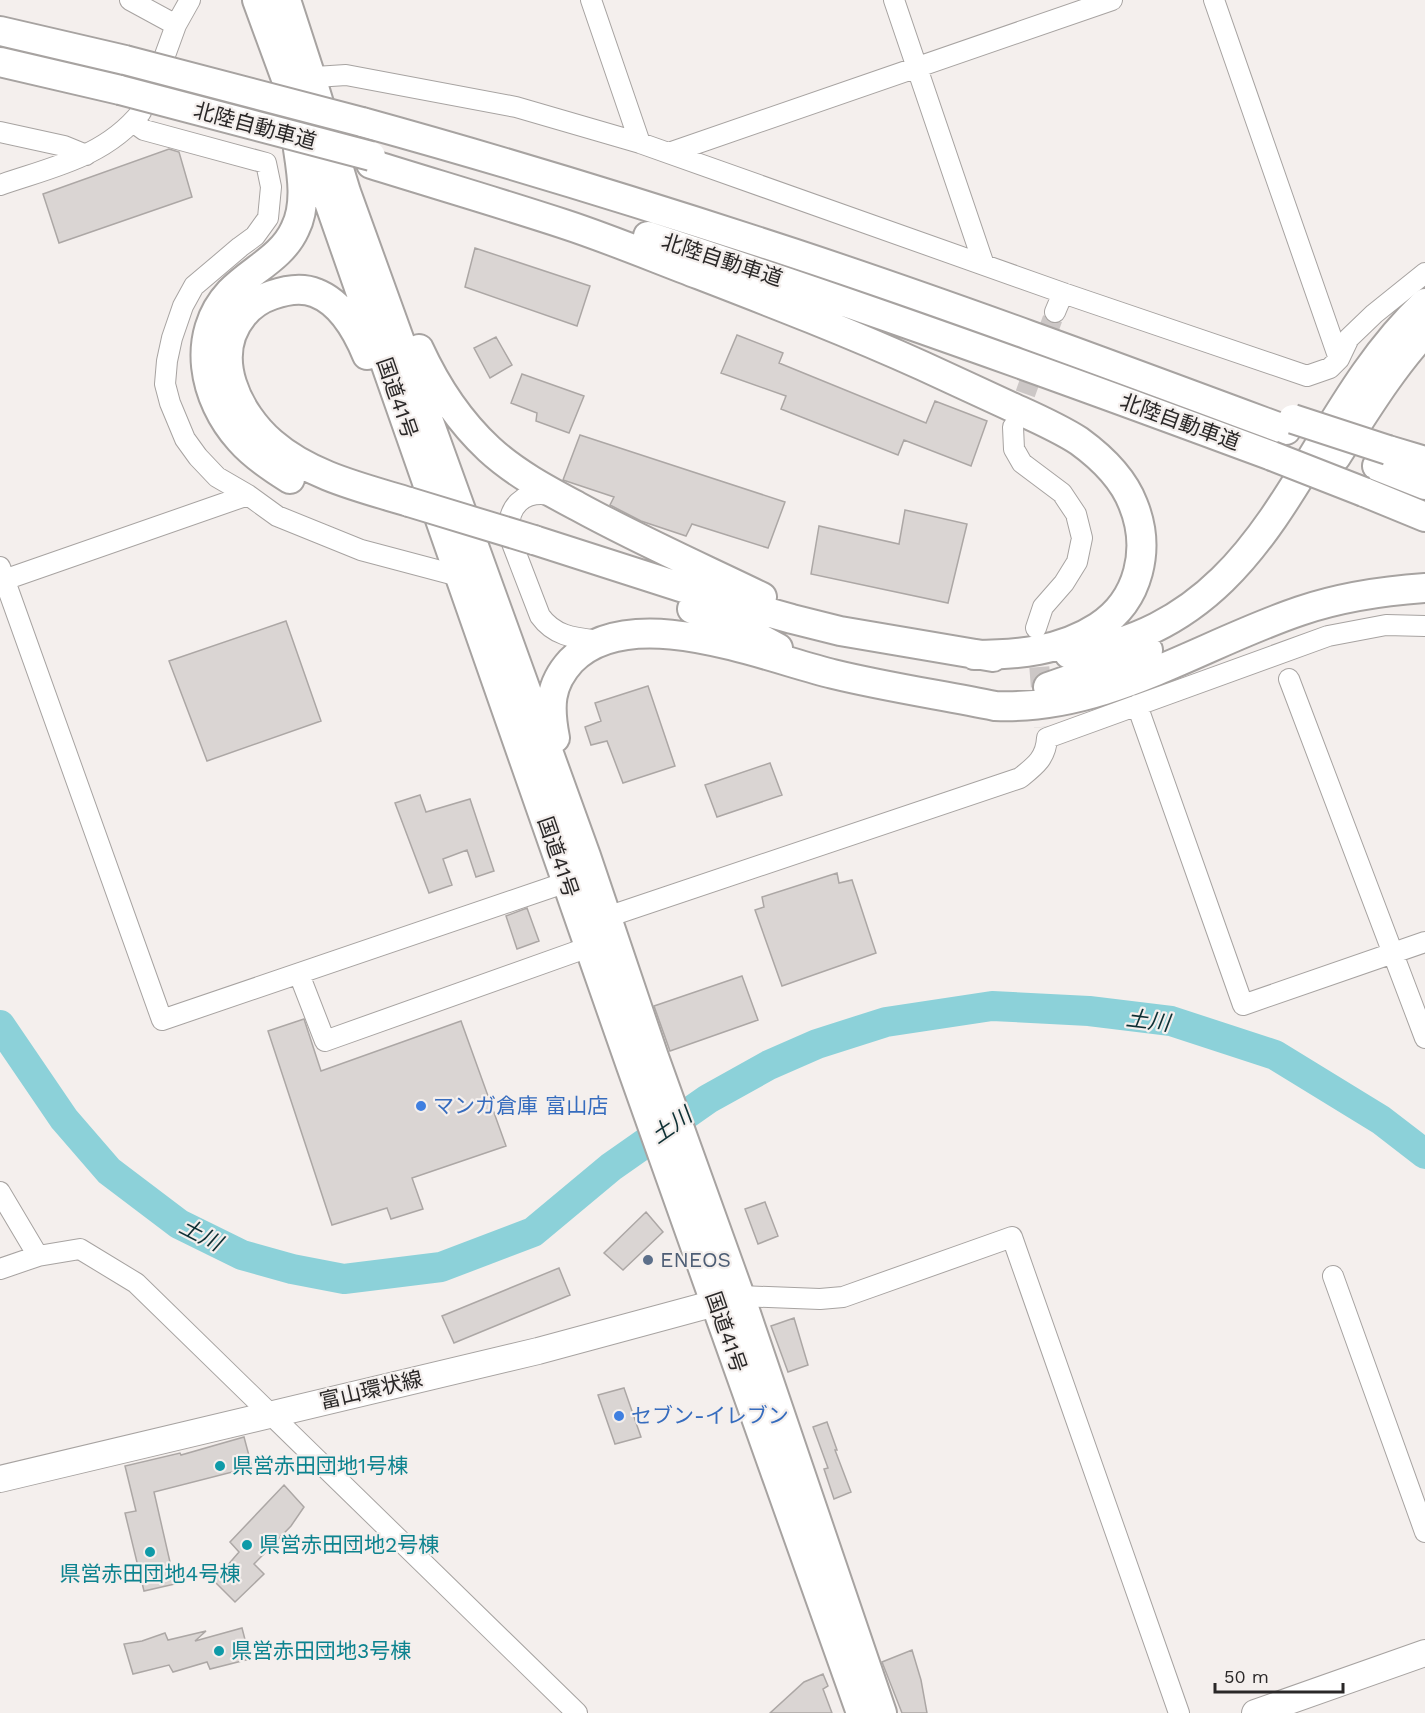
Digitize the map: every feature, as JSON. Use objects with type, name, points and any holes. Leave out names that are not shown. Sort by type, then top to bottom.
[{"type":"highway","name":"国道41号","points":[[257,0],[299,78],[346,192],[607,917],[643,1061],[728,1300],[882,1713]]},
{"type":"highway","name":"国道41号","points":[[286,0],[299,78],[459,576],[590,947],[643,1061]]},
{"type":"highway","name":"北陸自動車道","points":[[0,31],[125,60],[362,122],[647,206],[1290,424],[1383,458],[1425,485]]},
{"type":"highway","name":"北陸自動車道","points":[[0,62],[120,90],[315,142],[371,160],[642,234],[938,333],[1272,456],[1425,517]]},
{"type":"highway","points":[[299,78],[302,185],[300,216],[287,243],[277,254],[231,291],[220,304],[206,337],[204,355],[211,391],[223,417],[256,457],[316,491],[413,513],[536,550],[840,631],[975,655],[1008,658],[1043,657],[1115,644],[1186,610],[1214,588],[1241,561],[1269,527],[1385,345],[1408,318],[1425,303]]},
{"type":"highway","points":[[371,160],[566,225],[770,302],[886,349],[1042,420],[1078,441],[1103,461],[1120,480],[1133,502],[1140,526],[1142,550],[1139,573],[1130,593],[1117,612],[1080,638],[1033,652],[975,655]]},
{"type":"highway","points":[[346,192],[423,359],[440,390],[463,421],[490,450],[522,475],[561,498],[667,552],[783,607],[840,631]]},
{"type":"highway","points":[[413,513],[320,472],[273,445],[257,429],[244,412],[235,392],[229,369],[228,350],[231,333],[250,306],[265,297],[283,291],[300,290],[316,293],[330,301],[342,312],[353,327],[372,365],[459,576]]},
{"type":"highway","points":[[970,701],[1026,694],[1108,666],[1179,634],[1208,616],[1233,596],[1287,533],[1380,387],[1425,332]]},
{"type":"highway","points":[[1383,458],[1425,461]]},
{"type":"highway","points":[[536,550],[713,615],[834,674]]},
{"type":"highway","points":[[586,856],[558,752],[551,710],[553,689],[564,669],[579,653],[600,641],[623,634],[652,633],[688,637],[834,674],[995,706],[1018,707],[1060,702],[1145,675],[1300,611],[1362,595],[1425,588]]},
{"type":"highway","name":"国道41号","points":[[728,1300],[861,1713]]},
{"type":"main road","name":"富山環状線","points":[[0,1479],[538,1351],[728,1300]]},
{"type":"main road","points":[[1255,1713],[1425,1653]]},
{"type":"street","points":[[130,0],[176,25]]},
{"type":"street","points":[[0,185],[86,155],[105,145],[133,122],[153,90],[176,25],[190,0]]},
{"type":"street","points":[[591,0],[640,143]]},
{"type":"street","points":[[894,0],[984,265]]},
{"type":"street","points":[[669,153],[1112,0]]},
{"type":"street","points":[[1214,0],[1340,359]]},
{"type":"street","points":[[299,78],[346,75],[516,107],[640,143],[1063,293],[1307,376],[1330,368],[1340,359],[1349,338],[1374,314],[1425,273]]},
{"type":"street","points":[[133,122],[144,130],[266,163],[271,188],[268,218],[255,237],[194,286],[183,306],[172,338],[165,384],[170,404],[185,439],[217,477],[248,495],[277,516],[361,550],[459,576]]},
{"type":"street","points":[[0,132],[64,146],[86,155]]},
{"type":"street","points":[[1055,312],[1063,293]]},
{"type":"street","points":[[1013,427],[1014,450],[1022,463],[1062,493],[1076,514],[1082,538],[1077,562],[1064,583],[1043,607],[1036,628]]},
{"type":"street","points":[[561,498],[540,494],[521,500],[511,514],[508,526],[510,538],[540,616],[547,626],[570,637],[600,641]]},
{"type":"street","points":[[248,495],[2,574],[162,1020],[567,882]]},
{"type":"street","points":[[607,917],[1020,778],[1039,763],[1047,747],[1046,733],[1137,705],[1328,636],[1386,626],[1425,626]]},
{"type":"street","points":[[1289,679],[1425,1038]]},
{"type":"street","points":[[1137,705],[1243,1005],[1425,942]]},
{"type":"street","points":[[299,974],[325,1041],[590,947]]},
{"type":"street","points":[[0,1192],[38,1256]]},
{"type":"street","points":[[728,1300],[820,1299],[843,1296],[1012,1237],[1179,1713]]},
{"type":"street","points":[[0,1269],[38,1256],[80,1249],[136,1283],[577,1713]]},
{"type":"street","points":[[1333,1276],[1425,1532]]},
{"type":"building","points":[[169,149],[179,152],[192,197],[59,243],[43,194]]},
{"type":"building","points":[[475,248],[590,286],[577,326],[465,287]]},
{"type":"building","points":[[737,335],[783,353],[779,363],[926,423],[935,401],[987,421],[971,466],[904,440],[898,455],[781,409],[786,396],[721,373]]},
{"type":"building","points":[[496,337],[512,365],[490,378],[474,348]]},
{"type":"building","points":[[522,374],[584,396],[569,433],[536,421],[537,413],[511,403]]},
{"type":"building","points":[[580,435],[785,502],[768,548],[692,524],[686,536],[641,521],[610,505],[614,497],[563,480]]},
{"type":"building","points":[[905,510],[967,524],[948,603],[811,574],[819,526],[899,544]]},
{"type":"building","points":[[286,621],[321,721],[207,761],[169,661]]},
{"type":"building","points":[[648,686],[675,766],[623,783],[607,741],[591,745],[585,727],[601,721],[595,703]]},
{"type":"building","points":[[770,763],[782,795],[717,817],[705,785]]},
{"type":"building","points":[[420,795],[426,812],[470,799],[494,871],[476,877],[467,850],[443,859],[452,885],[429,893],[395,803]]},
{"type":"building","points":[[837,873],[839,883],[852,880],[876,953],[782,986],[755,910],[764,907],[762,897]]},
{"type":"building","points":[[527,908],[539,941],[517,949],[506,916]]},
{"type":"building","points":[[742,976],[758,1020],[670,1051],[654,1006]]},
{"type":"building","name":"マンガ倉庫 富山店","points":[[304,1019],[321,1071],[461,1021],[506,1146],[412,1178],[423,1209],[391,1219],[387,1208],[332,1225],[268,1031]]},
{"type":"building","points":[[765,1202],[778,1236],[758,1244],[745,1209]]},
{"type":"building","points":[[646,1212],[663,1232],[623,1270],[604,1253]]},
{"type":"building","points":[[559,1268],[570,1295],[454,1343],[442,1316]]},
{"type":"building","points":[[794,1318],[808,1365],[788,1372],[771,1326]]},
{"type":"building","name":"セブン-イレブン","points":[[624,1388],[641,1437],[615,1444],[598,1395]]},
{"type":"building","points":[[827,1422],[851,1492],[834,1499],[824,1469],[828,1468],[813,1427]]},
{"type":"building","points":[[244,1437],[252,1467],[154,1492],[175,1584],[144,1591],[125,1513],[136,1511],[125,1466],[180,1453],[181,1455]]},
{"type":"building","name":"県営赤田団地2号棟","points":[[284,1485],[304,1507],[291,1526],[254,1564],[264,1574],[235,1602],[214,1581],[239,1552],[230,1542]]},
{"type":"building","name":"県営赤田団地3号棟","points":[[242,1628],[250,1659],[210,1669],[207,1662],[173,1672],[169,1665],[133,1674],[124,1644],[165,1633],[168,1640],[206,1631],[195,1641]]},
{"type":"building","points":[[912,1650],[921,1680],[927,1713],[902,1713],[882,1662]]},
{"type":"building","points":[[823,1674],[828,1686],[823,1689],[832,1713],[770,1713],[804,1682]]},
{"type":"waterway","name":"土川","points":[[0,1025],[64,1119],[109,1171],[179,1224],[242,1255],[292,1269],[344,1279],[441,1267],[533,1232],[611,1167],[708,1099],[769,1065],[817,1044],[886,1022],[992,1006],[1089,1011],[1171,1021],[1275,1055],[1381,1120],[1425,1154]]},
{"type":"tunnel","points":[[1015,422],[1055,312]]},
{"type":"tunnel","points":[[1037,637],[1044,727]]},
{"type":"place","name":"マンガ倉庫 富山店","points":[[421,1106]]},
{"type":"place","name":"ENEOS","points":[[648,1260]]},
{"type":"place","name":"セブン-イレブン","points":[[619,1416]]},
{"type":"place","name":"県営赤田団地1号棟","points":[[220,1466]]},
{"type":"place","name":"県営赤田団地2号棟","points":[[247,1545]]},
{"type":"place","name":"県営赤田団地4号棟","points":[[150,1552]]},
{"type":"place","name":"県営赤田団地3号棟","points":[[219,1651]]}]
